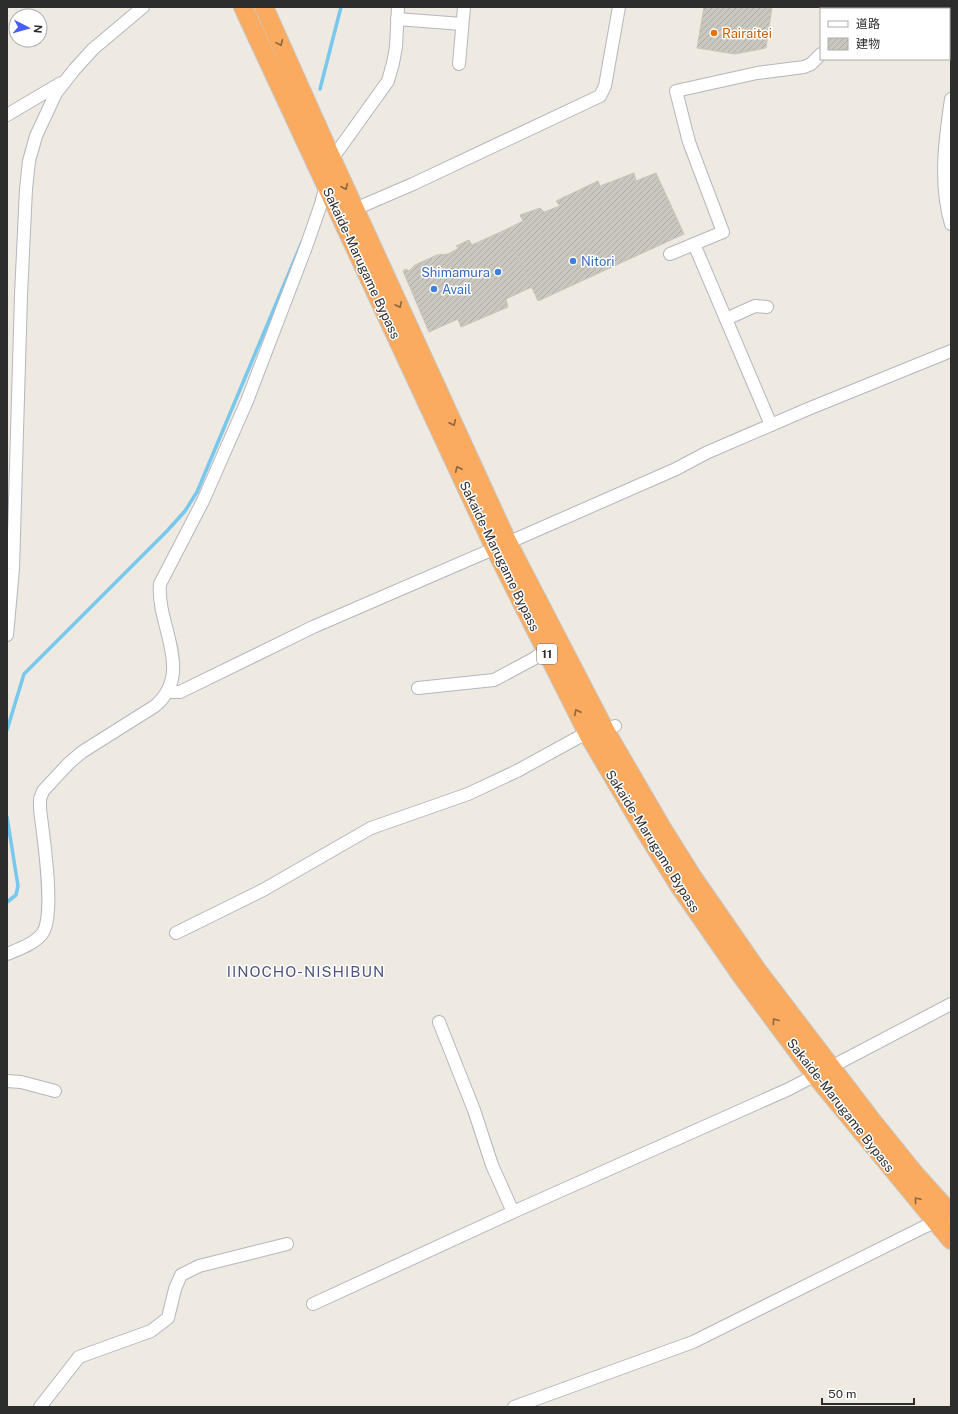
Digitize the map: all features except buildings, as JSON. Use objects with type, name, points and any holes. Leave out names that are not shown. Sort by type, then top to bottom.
[{"type":"highway","name":"Sakaide-Marugame Bypass","points":[[243,7],[326,186],[502,546],[603,731],[692,876],[757,970],[822,1071],[915,1174],[946,1217],[951,1240]]},
{"type":"highway","name":"Sakaide-Marugame Bypass","points":[[264,7],[355,209],[502,546],[545,650],[603,731]]},
{"type":"street","points":[[7,635],[14,569],[21,295],[28,168],[36,136],[56,93],[93,49],[143,7]]},
{"type":"street","points":[[459,64],[464,7]]},
{"type":"street","points":[[355,209],[413,184],[600,96],[605,86],[619,7]]},
{"type":"street","points":[[7,954],[37,939],[46,928],[48,896],[40,809],[40,799],[43,791],[69,763],[82,752],[155,706],[163,699],[167,692],[173,674],[173,664],[171,645],[160,602],[160,584],[203,501],[247,401],[306,247],[321,204],[332,160],[388,81],[396,47],[397,13],[462,24]]},
{"type":"street","points":[[670,254],[722,232],[689,142],[676,91],[757,73],[804,67],[812,64],[820,55]]},
{"type":"street","points":[[7,115],[65,81]]},
{"type":"street","points":[[951,99],[944,165],[945,195],[951,224]]},
{"type":"street","points":[[694,244],[771,425]]},
{"type":"street","points":[[726,319],[755,306],[768,307]]},
{"type":"street","points":[[167,692],[180,692],[313,627],[676,469],[706,453],[951,351]]},
{"type":"street","points":[[418,688],[494,680],[535,658],[545,650]]},
{"type":"street","points":[[176,933],[264,890],[371,828],[468,794],[517,771],[579,737],[603,731]]},
{"type":"street","points":[[313,1304],[513,1212],[782,1092],[951,1004]]},
{"type":"street","points":[[439,1022],[474,1110],[492,1165],[513,1212]]},
{"type":"street","points":[[7,1081],[21,1082],[55,1091]]},
{"type":"street","points":[[514,1407],[693,1342],[946,1217]]},
{"type":"street","points":[[40,1407],[79,1357],[151,1331],[168,1318],[181,1275],[199,1266],[287,1244]]},
{"type":"waterway","points":[[320,89],[341,7]]},
{"type":"waterway","points":[[7,730],[24,674],[167,531],[185,511],[197,492],[302,242]]},
{"type":"waterway","points":[[7,817],[18,886],[16,895],[7,902]]},
{"type":"place","name":"Rairaitei","points":[[714,33]]},
{"type":"place","name":"Nitori","points":[[573,261]]},
{"type":"place","name":"Shimamura","points":[[498,272]]},
{"type":"place","name":"Avail","points":[[434,289]]},
{"type":"district","name":"IINOCHO-NISHIBUN","points":[[306,972]]}]
